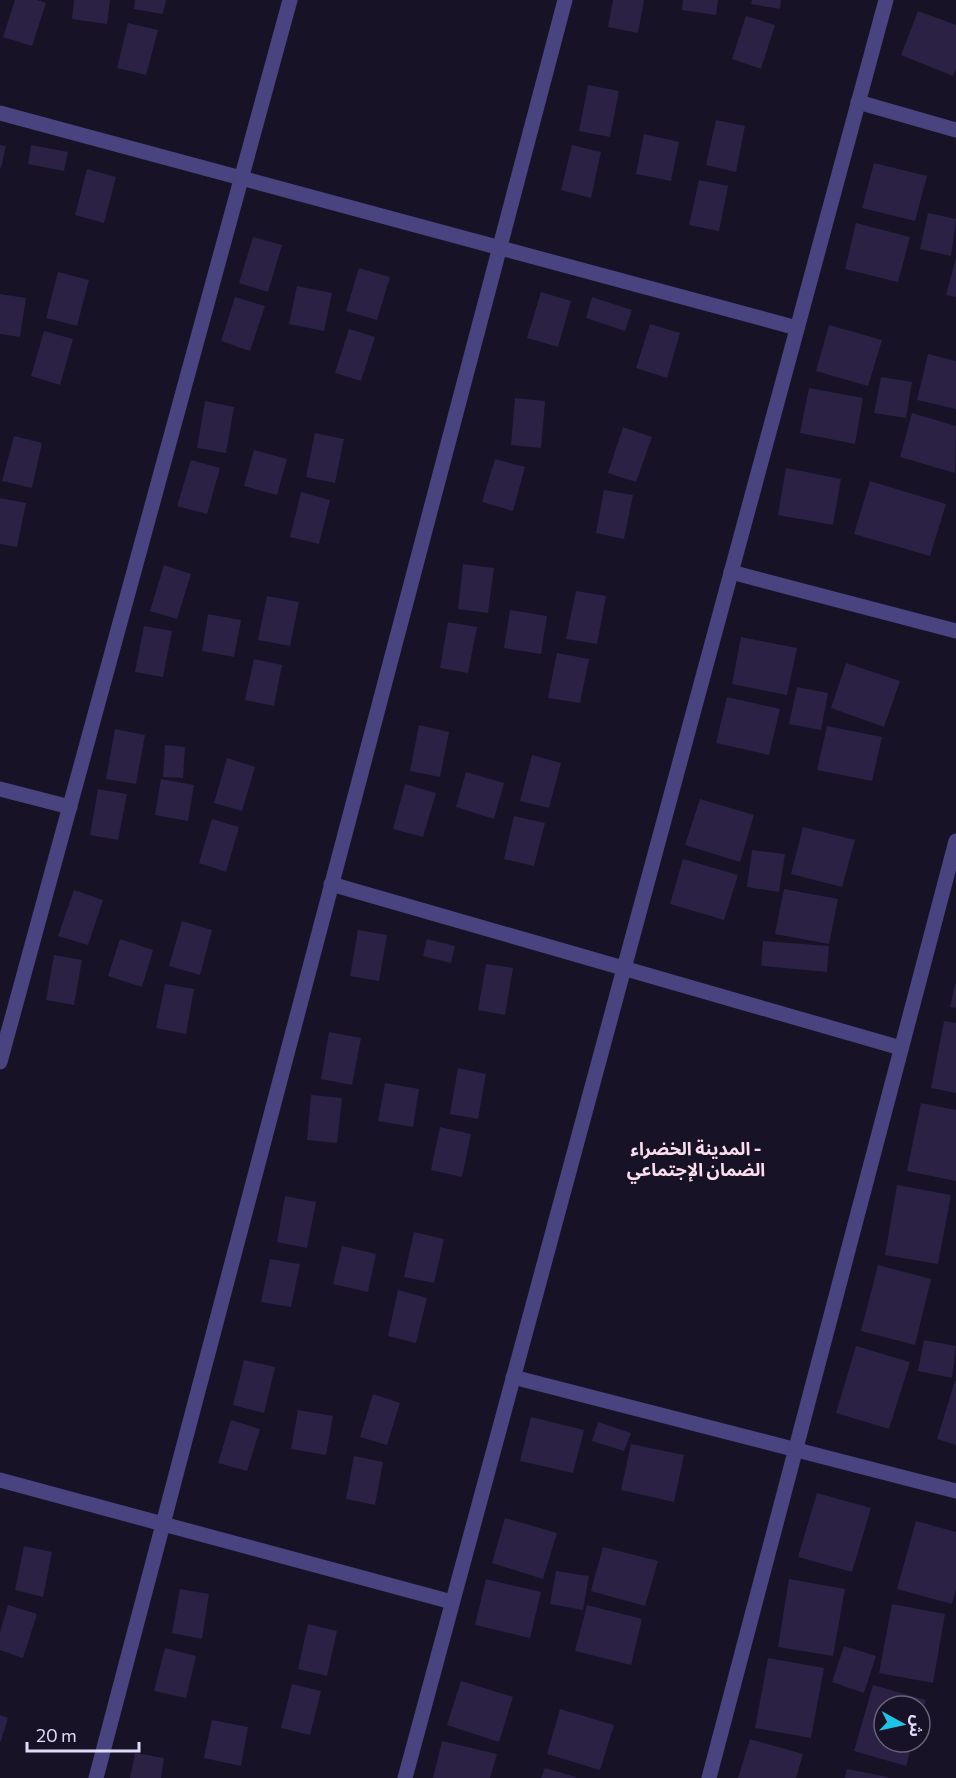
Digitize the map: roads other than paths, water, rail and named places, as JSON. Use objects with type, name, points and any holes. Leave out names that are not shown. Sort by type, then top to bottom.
[{"type":"street","points":[[0,1062],[290,0]]},
{"type":"street","points":[[96,1778],[565,0]]},
{"type":"street","points":[[405,1778],[886,0]]},
{"type":"street","points":[[858,102],[956,130]]},
{"type":"street","points":[[0,113],[797,328]]},
{"type":"street","points":[[731,572],[956,631]]},
{"type":"street","points":[[0,789],[69,807]]},
{"type":"street","points":[[709,1778],[956,841]]},
{"type":"street","points":[[331,884],[901,1048]]},
{"type":"street","points":[[513,1377],[956,1491]]},
{"type":"street","points":[[0,1480],[452,1602]]},
{"type":"district","name":"المدينة الخضراء - الضمان الإجتماعي","points":[[696,1158]]}]
